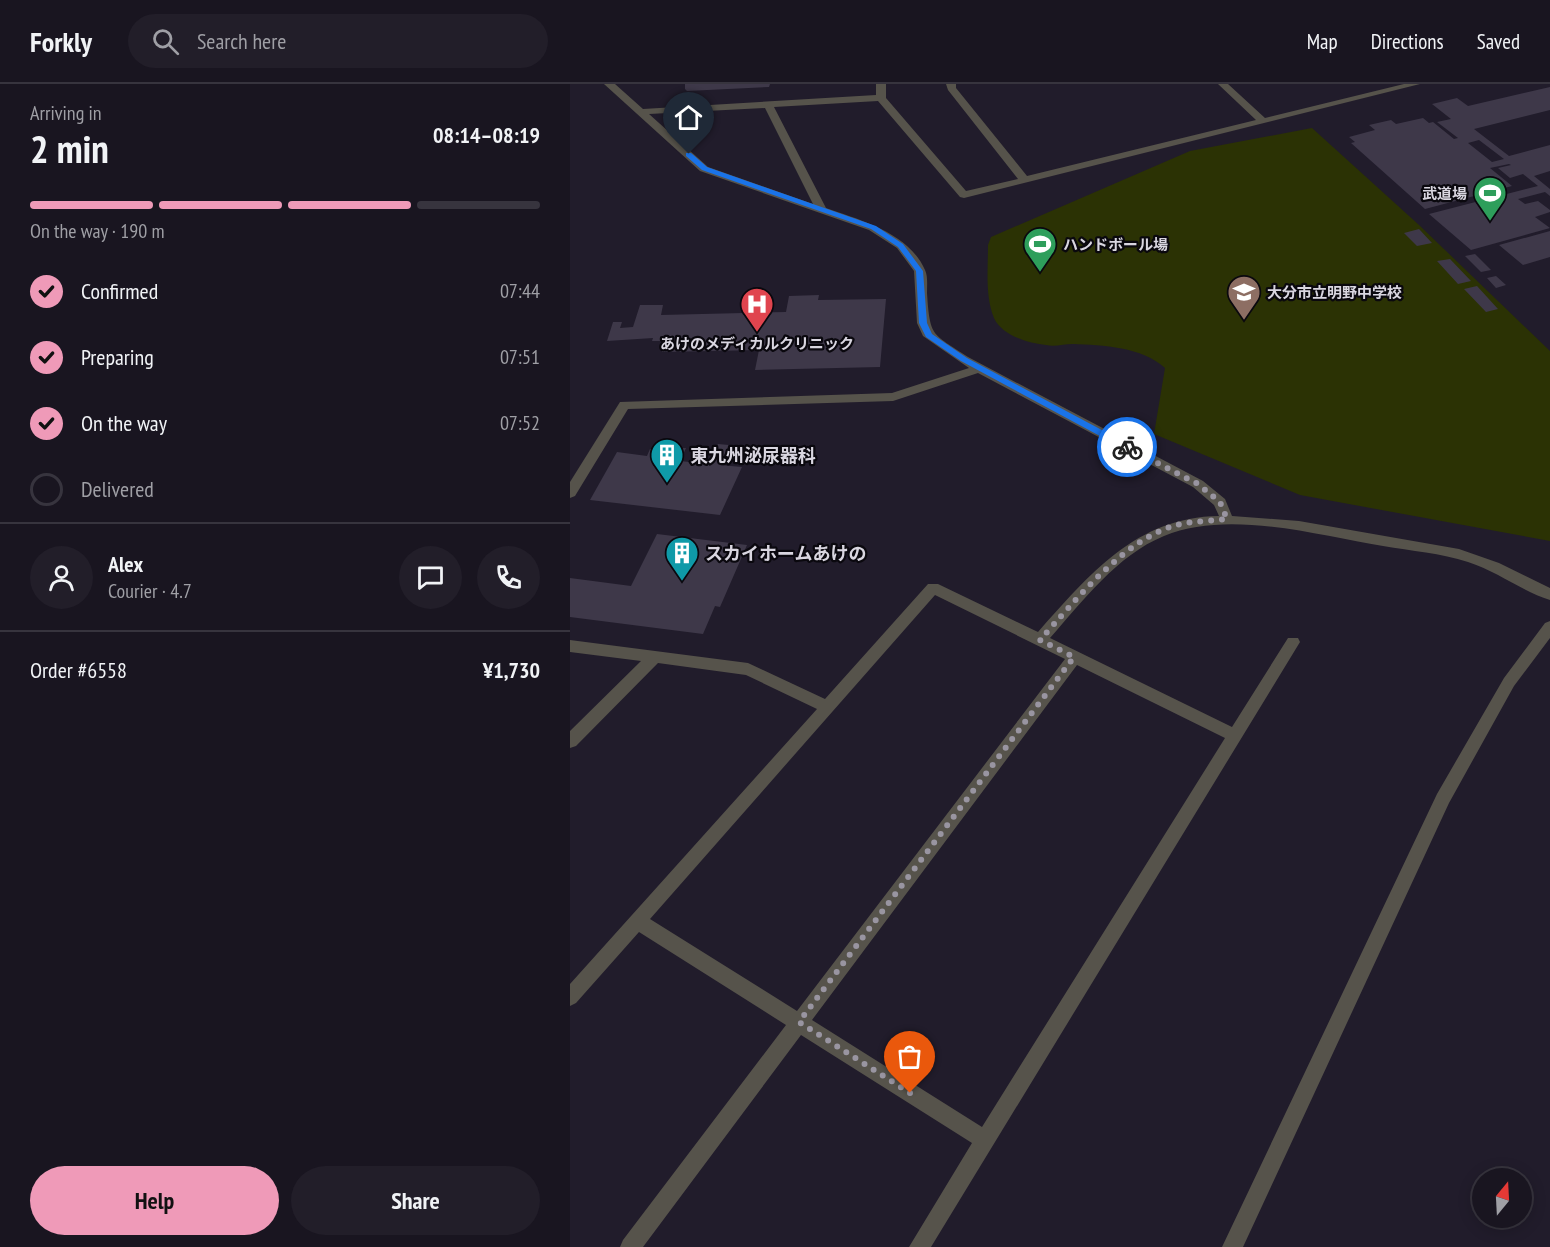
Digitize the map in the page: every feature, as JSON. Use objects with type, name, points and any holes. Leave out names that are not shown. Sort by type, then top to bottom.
[{"type":"street","points":[[609,84],[705,169],[873,228],[901,246],[920,271],[923,323],[929,336],[980,368],[1198,484],[1220,502],[1227,519]]},
{"type":"street","points":[[881,84],[881,98],[964,195],[1416,84]]},
{"type":"street","points":[[951,84],[951,88],[1025,180]]},
{"type":"street","points":[[1223,84],[1263,122]]},
{"type":"street","points":[[641,112],[881,98]]},
{"type":"street","points":[[768,105],[821,209]]},
{"type":"street","points":[[570,494],[624,405],[893,397],[980,368]]},
{"type":"street","points":[[1040,640],[1084,591],[1115,562],[1158,532],[1177,525],[1227,519],[1289,526],[1459,554],[1505,572],[1550,595]]},
{"type":"street","points":[[570,997],[933,588],[1235,735]]},
{"type":"street","points":[[1232,1247],[1443,799],[1509,682],[1550,627]]},
{"type":"street","points":[[919,1247],[1293,642]]},
{"type":"street","points":[[570,646],[748,669],[828,707]]},
{"type":"street","points":[[570,741],[655,657]]},
{"type":"street","points":[[630,1247],[1074,657]]},
{"type":"street","points":[[638,921],[985,1140]]},
{"type":"green space","name":"大分市立明野中学校","points":[[1312,128],[1419,225],[1550,351],[1550,541],[1300,495],[1154,434],[1165,368],[1156,361],[1134,351],[1109,346],[1073,344],[1049,346],[1032,342],[1009,334],[994,318],[989,301],[988,282],[988,245],[991,237],[1190,151]]},
{"type":"building","points":[[685,84],[770,84],[769,87],[687,91]]},
{"type":"building","points":[[1550,87],[1550,110],[1474,129],[1509,156],[1550,145],[1550,171],[1534,176],[1550,189],[1550,196],[1545,192],[1518,199],[1525,204],[1538,201],[1550,210],[1550,212],[1535,217],[1550,228],[1471,250],[1429,214],[1538,186],[1523,174],[1510,178],[1498,168],[1511,165],[1509,164],[1490,168],[1512,186],[1425,209],[1351,143],[1355,142],[1349,137],[1375,130],[1369,125],[1391,120],[1396,124],[1423,118],[1429,123],[1433,122],[1454,139],[1458,138],[1437,122],[1451,119],[1432,104],[1457,98],[1468,106]],"holes":[[[1479,140],[1504,159],[1492,162],[1468,143]]]},
{"type":"building","points":[[1419,229],[1432,243],[1417,246],[1404,233]]},
{"type":"building","points":[[1550,231],[1550,257],[1523,265],[1499,245]]},
{"type":"building","points":[[1475,254],[1491,270],[1481,272],[1465,256]]},
{"type":"building","points":[[1450,259],[1471,281],[1458,284],[1437,261]]},
{"type":"building","points":[[1496,276],[1506,285],[1496,288],[1487,278]]},
{"type":"building","points":[[1477,286],[1498,309],[1486,312],[1464,289]]},
{"type":"building","name":"あけのメディカルクリニック","points":[[819,295],[818,300],[886,299],[880,367],[755,370],[759,350],[662,352],[665,341],[652,341],[653,338],[607,341],[613,322],[622,322],[620,328],[633,327],[640,305],[663,305],[661,315],[786,312],[789,296]]},
{"type":"building","name":"東九州泌尿器科","points":[[718,444],[729,445],[720,465],[742,467],[720,515],[590,500],[617,452],[647,456],[650,449],[686,448],[680,461],[708,464]]},
{"type":"building","name":"スカイホームあけの","points":[[657,534],[747,545],[720,607],[715,606],[703,634],[570,617],[570,578],[631,586]]},
{"type":"way so far","points":[[910,1093],[799,1022],[1074,657],[1040,640],[1084,591],[1115,562],[1141,543],[1158,532],[1177,525],[1227,519],[1220,502],[1198,484],[1127,447]]},
{"type":"place","name":"武道場","points":[[1490,222]]},
{"type":"place","name":"ハンドボール場","points":[[1040,273]]},
{"type":"place","name":"大分市立明野中学校","points":[[1244,321]]},
{"type":"place","name":"あけのメディカルクリニック","points":[[757,333]]},
{"type":"place","name":"東九州泌尿器科","points":[[667,484]]},
{"type":"place","name":"スカイホームあけの","points":[[682,582]]},
{"type":"route","points":[[689,154],[705,169],[873,228],[901,246],[920,271],[923,323],[929,336],[964,360],[1127,447]]}]
